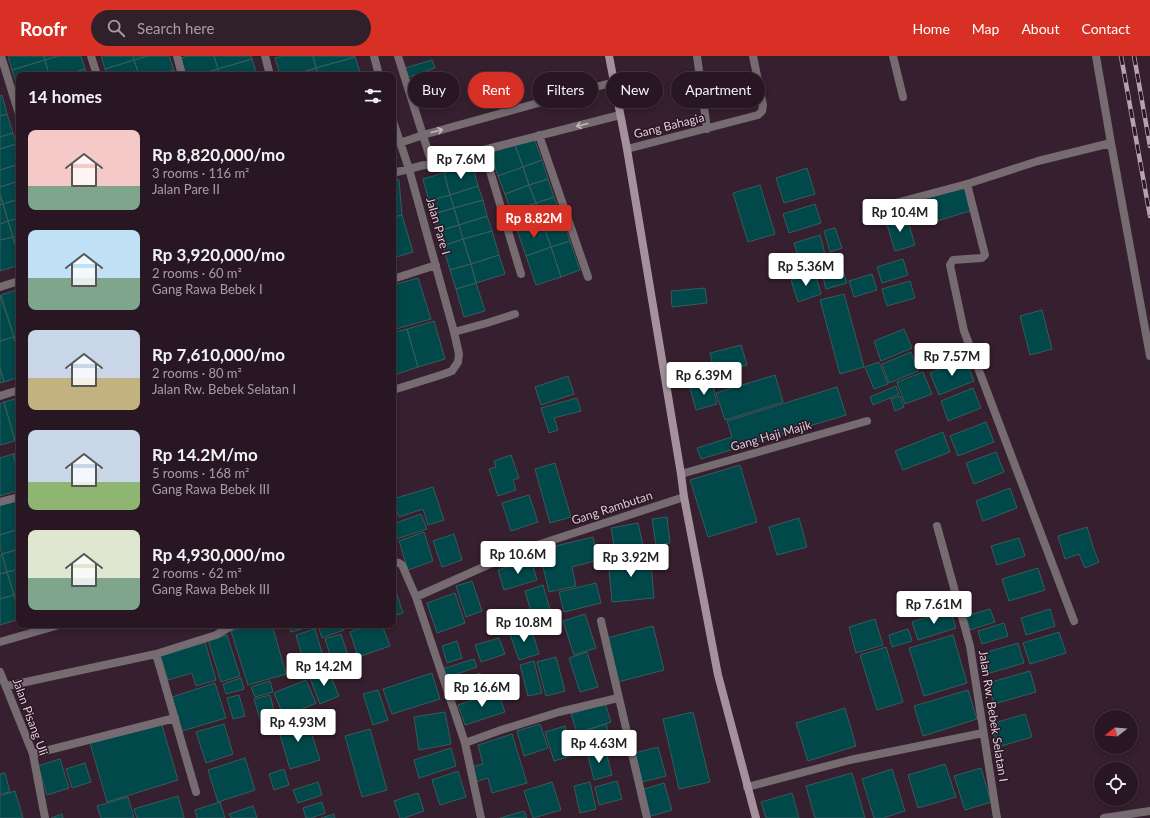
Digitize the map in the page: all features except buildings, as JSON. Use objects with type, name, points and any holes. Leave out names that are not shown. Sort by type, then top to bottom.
[{"type":"street","points":[[1,56],[16,104]]},
{"type":"street","points":[[91,56],[96,72]]},
{"type":"street","points":[[177,56],[181,72]]},
{"type":"street","points":[[265,56],[269,72]]},
{"type":"street","points":[[374,56],[378,72]]},
{"type":"street","points":[[398,56],[432,164]]},
{"type":"street","points":[[609,56],[612,72]]},
{"type":"street","points":[[697,56],[707,128]]},
{"type":"street","name":"Gang Bahagia","points":[[627,149],[758,115],[762,111],[763,105],[753,56]]},
{"type":"street","points":[[893,56],[903,97]]},
{"type":"street","points":[[1096,56],[1150,356]]},
{"type":"street","points":[[400,143],[423,135],[606,84]]},
{"type":"street","points":[[619,108],[682,474],[684,497],[718,675],[756,818]]},
{"type":"street","points":[[396,173],[620,115]]},
{"type":"street","name":"Jalan Pare I","points":[[396,130],[410,169],[454,332],[458,354],[458,362],[452,371],[396,389]]},
{"type":"street","points":[[539,135],[588,277]]},
{"type":"street","points":[[874,209],[967,184],[1038,161],[1111,143]]},
{"type":"street","points":[[484,151],[521,274]]},
{"type":"street","points":[[967,184],[985,255],[982,258],[953,260],[950,265],[964,331],[1074,621]]},
{"type":"street","points":[[396,278],[436,266]]},
{"type":"street","points":[[0,287],[16,282]]},
{"type":"street","points":[[454,332],[516,314]]},
{"type":"street","points":[[0,396],[16,391]]},
{"type":"street","name":"Gang Haji Majik","points":[[682,474],[867,421]]},
{"type":"street","name":"Gang Rambutan","points":[[416,597],[519,551],[684,497]]},
{"type":"street","points":[[0,502],[16,498]]},
{"type":"street","name":"Jalan Rw. Bebek Selatan I","points":[[937,526],[970,646],[997,818]]},
{"type":"street","points":[[396,562],[402,565],[416,597],[465,743],[481,818]]},
{"type":"street","points":[[601,621],[647,818]]},
{"type":"street","points":[[0,642],[49,628]]},
{"type":"street","points":[[7,686],[156,654],[216,635],[228,628]]},
{"type":"street","points":[[156,654],[196,792]]},
{"type":"street","name":"Jalan Pisang Uli","points":[[0,672],[7,686],[11,702],[33,754],[45,818]]},
{"type":"street","points":[[465,743],[559,712],[618,698]]},
{"type":"street","points":[[33,754],[175,718]]},
{"type":"street","points":[[747,787],[850,760],[983,733]]},
{"type":"street","points":[[1104,818],[1150,811]]},
{"type":"railway","points":[[1121,56],[1150,216]]},
{"type":"railway","points":[[1134,56],[1150,146]]}]
